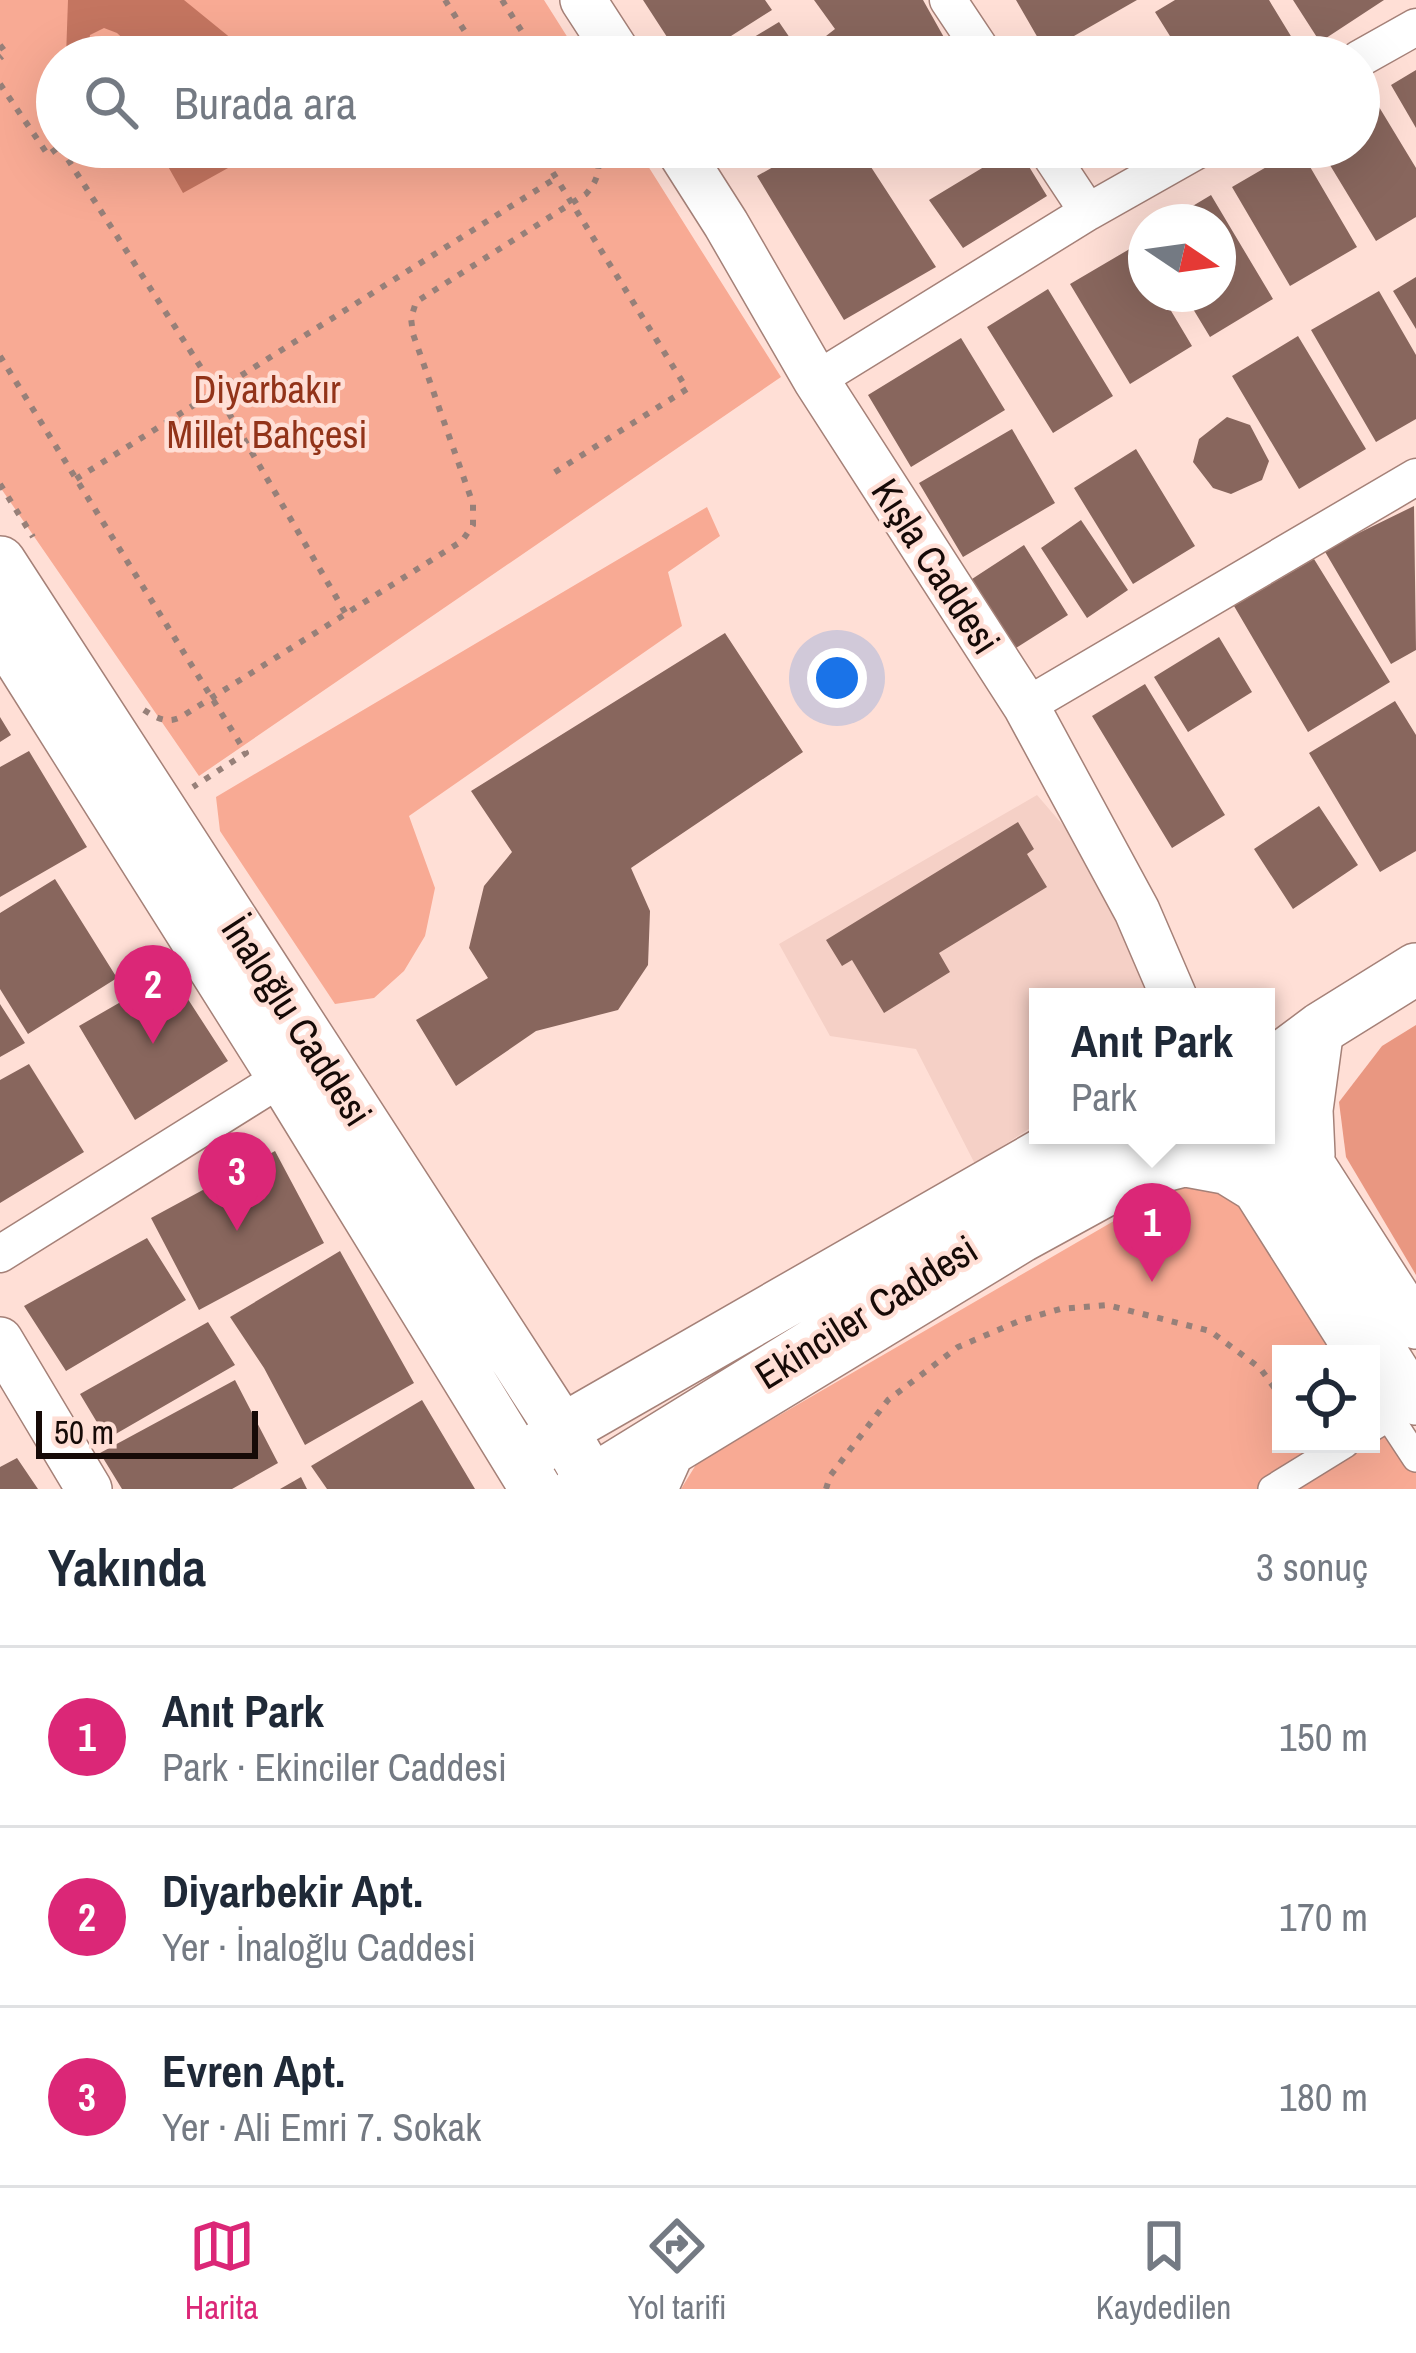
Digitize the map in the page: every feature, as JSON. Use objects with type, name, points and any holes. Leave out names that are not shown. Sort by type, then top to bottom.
[{"type":"main road","name":"İnaloğlu Caddesi","points":[[17,551],[160,808],[562,1430],[589,1486]]},
{"type":"main road","name":"İnaloğlu Caddesi","points":[[0,628],[528,1476]]},
{"type":"main road","points":[[1275,1021],[1416,934]]},
{"type":"main road","points":[[1275,1066],[1321,1028],[1416,969]]},
{"type":"main road","name":"Ekinciler Caddesi","points":[[528,1476],[562,1430],[1111,1144]]},
{"type":"main road","name":"Ekinciler Caddesi","points":[[589,1486],[1112,1144]]},
{"type":"street","points":[[583,0],[606,36]]},
{"type":"street","points":[[948,0],[972,36]]},
{"type":"street","points":[[1380,47],[1416,27]]},
{"type":"street","name":"Kışla Caddesi","points":[[690,168],[817,380],[1026,706],[1137,911],[1170,988]]},
{"type":"street","points":[[1059,168],[1088,212]]},
{"type":"street","points":[[817,380],[1166,168]]},
{"type":"street","points":[[1026,706],[1416,477]]},
{"type":"street","points":[[1137,911],[1198,988]]},
{"type":"street","points":[[1295,1173],[1310,1110],[1321,1028]]},
{"type":"street","points":[[0,1254],[283,1077]]},
{"type":"street","points":[[1275,1104],[1295,1173],[1392,1416],[1416,1458]]},
{"type":"street","points":[[1126,1144],[1249,1169],[1295,1173]]},
{"type":"street","points":[[1258,1144],[1295,1173],[1416,1326]]},
{"type":"street","points":[[665,1489],[678,1460],[1027,1247],[1142,1184],[1185,1173],[1223,1180],[1250,1196],[1343,1345]]},
{"type":"street","points":[[0,1340],[89,1489]]},
{"type":"street","points":[[644,1489],[669,1433]]},
{"type":"street","points":[[1272,1489],[1330,1453]]},
{"type":"path","points":[[446,0],[468,36]]},
{"type":"path","points":[[502,0],[525,36]]},
{"type":"path","points":[[0,45],[6,53],[0,58]]},
{"type":"path","points":[[0,84],[36,137]]},
{"type":"path","points":[[73,168],[216,391],[346,614]]},
{"type":"path","points":[[550,168],[687,389],[552,474]]},
{"type":"path","points":[[135,696],[157,719],[174,721],[462,541],[472,525],[473,504],[413,334],[416,302],[586,194],[597,179],[598,168]]},
{"type":"path","points":[[76,478],[556,178]]},
{"type":"path","points":[[0,356],[247,753],[160,808]]},
{"type":"path","points":[[0,484],[17,551]]},
{"type":"path","points":[[826,1489],[830,1476],[888,1400],[958,1347],[1060,1309],[1107,1305],[1210,1331],[1260,1368],[1272,1385]]},
{"type":"shaded area","points":[[68,0],[184,0],[228,36],[120,36],[104,28],[90,36],[67,36]]},
{"type":"shaded area","points":[[169,168],[228,168],[183,193]]},
{"type":"shaded area","points":[[1037,795],[1137,911],[1163,988],[1029,988],[1029,1129],[975,1164],[916,1049],[830,1036],[779,944]]},
{"type":"shaded area","points":[[1416,1025],[1416,1275],[1346,1157],[1339,1102],[1382,1046]]},
{"type":"green space","name":"Diyarbakır Millet Bahçesi","points":[[0,0],[544,0],[567,36],[36,36],[36,168],[649,168],[781,377],[199,776],[0,487]]},
{"type":"green space","points":[[707,507],[720,536],[668,572],[682,626],[409,816],[435,888],[425,936],[404,971],[374,998],[335,1004],[220,831],[216,797]]},
{"type":"green space","points":[[1181,1182],[1221,1189],[1250,1211],[1334,1345],[1272,1345],[1272,1453],[1380,1453],[1380,1416],[1416,1473],[1416,1489],[681,1489],[697,1463]]},
{"type":"building","points":[[643,0],[765,0],[772,10],[731,36],[666,36]]},
{"type":"building","points":[[814,0],[923,0],[943,36],[826,36],[835,29]]},
{"type":"building","points":[[1016,0],[1137,0],[1074,36],[1037,36]]},
{"type":"building","points":[[1175,0],[1269,0],[1291,36],[1170,36],[1155,12]]},
{"type":"building","points":[[1293,0],[1384,0],[1329,36],[1316,36]]},
{"type":"building","points":[[779,22],[789,36],[756,36]]},
{"type":"building","points":[[1416,70],[1416,128],[1391,85]]},
{"type":"building","points":[[1380,109],[1416,168],[1416,217],[1376,241],[1332,168],[1380,168]]},
{"type":"building","points":[[771,168],[872,168],[936,267],[844,320],[757,176]]},
{"type":"building","points":[[982,168],[1030,168],[1047,196],[963,248],[929,200]]},
{"type":"building","points":[[1265,168],[1311,168],[1357,247],[1290,286],[1232,187]]},
{"type":"building","points":[[1211,195],[1216,204],[1196,204]]},
{"type":"building","points":[[1236,237],[1273,299],[1210,337],[1195,312],[1236,312]]},
{"type":"building","points":[[1128,250],[1128,312],[1172,312],[1192,346],[1130,384],[1070,284]]},
{"type":"building","points":[[1416,277],[1416,329],[1393,291]]},
{"type":"building","points":[[1048,289],[1113,396],[1053,433],[987,327]]},
{"type":"building","points":[[1379,291],[1416,355],[1416,419],[1376,442],[1311,330]]},
{"type":"building","points":[[1298,336],[1366,449],[1299,489],[1232,376]]},
{"type":"building","points":[[961,338],[1005,410],[911,467],[868,395]]},
{"type":"building","points":[[1227,417],[1250,425],[1269,461],[1262,480],[1231,494],[1213,488],[1193,462],[1199,439]]},
{"type":"building","points":[[1012,429],[1055,503],[963,557],[919,483]]},
{"type":"building","points":[[1136,449],[1195,546],[1133,584],[1074,488]]},
{"type":"building","points":[[1414,506],[1416,650],[1391,664],[1324,550]]},
{"type":"building","points":[[1081,520],[1128,590],[1087,618],[1041,548]]},
{"type":"building","points":[[1024,545],[1068,615],[1016,648],[972,579]]},
{"type":"building","points":[[1314,559],[1390,682],[1308,732],[1234,606]]},
{"type":"building","points":[[725,633],[803,752],[631,868],[650,911],[648,965],[618,1010],[536,1031],[456,1086],[416,1020],[488,978],[469,948],[484,886],[512,852],[471,791]]},
{"type":"building","points":[[1219,637],[1252,692],[1188,732],[1154,677]]},
{"type":"building","points":[[1145,684],[1225,815],[1172,848],[1092,716]]},
{"type":"building","points":[[1395,701],[1416,735],[1416,851],[1380,872],[1309,753]]},
{"type":"building","points":[[0,717],[11,735],[0,742]]},
{"type":"building","points":[[29,751],[87,847],[0,897],[0,767]]},
{"type":"building","points":[[1319,806],[1358,865],[1293,909],[1254,849]]},
{"type":"building","points":[[1018,822],[1034,849],[1027,854],[1047,887],[939,953],[950,972],[884,1013],[852,960],[842,966],[826,940]]},
{"type":"building","points":[[55,879],[117,978],[28,1034],[0,989],[0,913]]},
{"type":"building","points":[[171,973],[228,1061],[135,1120],[79,1026]]},
{"type":"building","points":[[0,1004],[25,1043],[0,1057]]},
{"type":"building","points":[[29,1064],[84,1152],[0,1203],[0,1080]]},
{"type":"building","points":[[275,1151],[324,1243],[199,1310],[151,1218]]},
{"type":"building","points":[[147,1238],[186,1300],[66,1371],[24,1306]]},
{"type":"building","points":[[340,1251],[414,1383],[305,1445],[230,1317]]},
{"type":"building","points":[[208,1322],[235,1365],[107,1439],[80,1394]]},
{"type":"building","points":[[235,1380],[278,1463],[232,1489],[122,1489],[100,1453]]},
{"type":"building","points":[[422,1400],[475,1489],[327,1489],[311,1466]]},
{"type":"building","points":[[17,1458],[38,1489],[0,1489],[0,1467]]},
{"type":"building","points":[[301,1477],[307,1489],[280,1489]]},
{"type":"place","name":"Diyarbekir Apt.","points":[[153,1044]]},
{"type":"place","name":"Evren Apt.","points":[[237,1231]]},
{"type":"place","name":"Anıt Park","points":[[1152,1282]]}]
